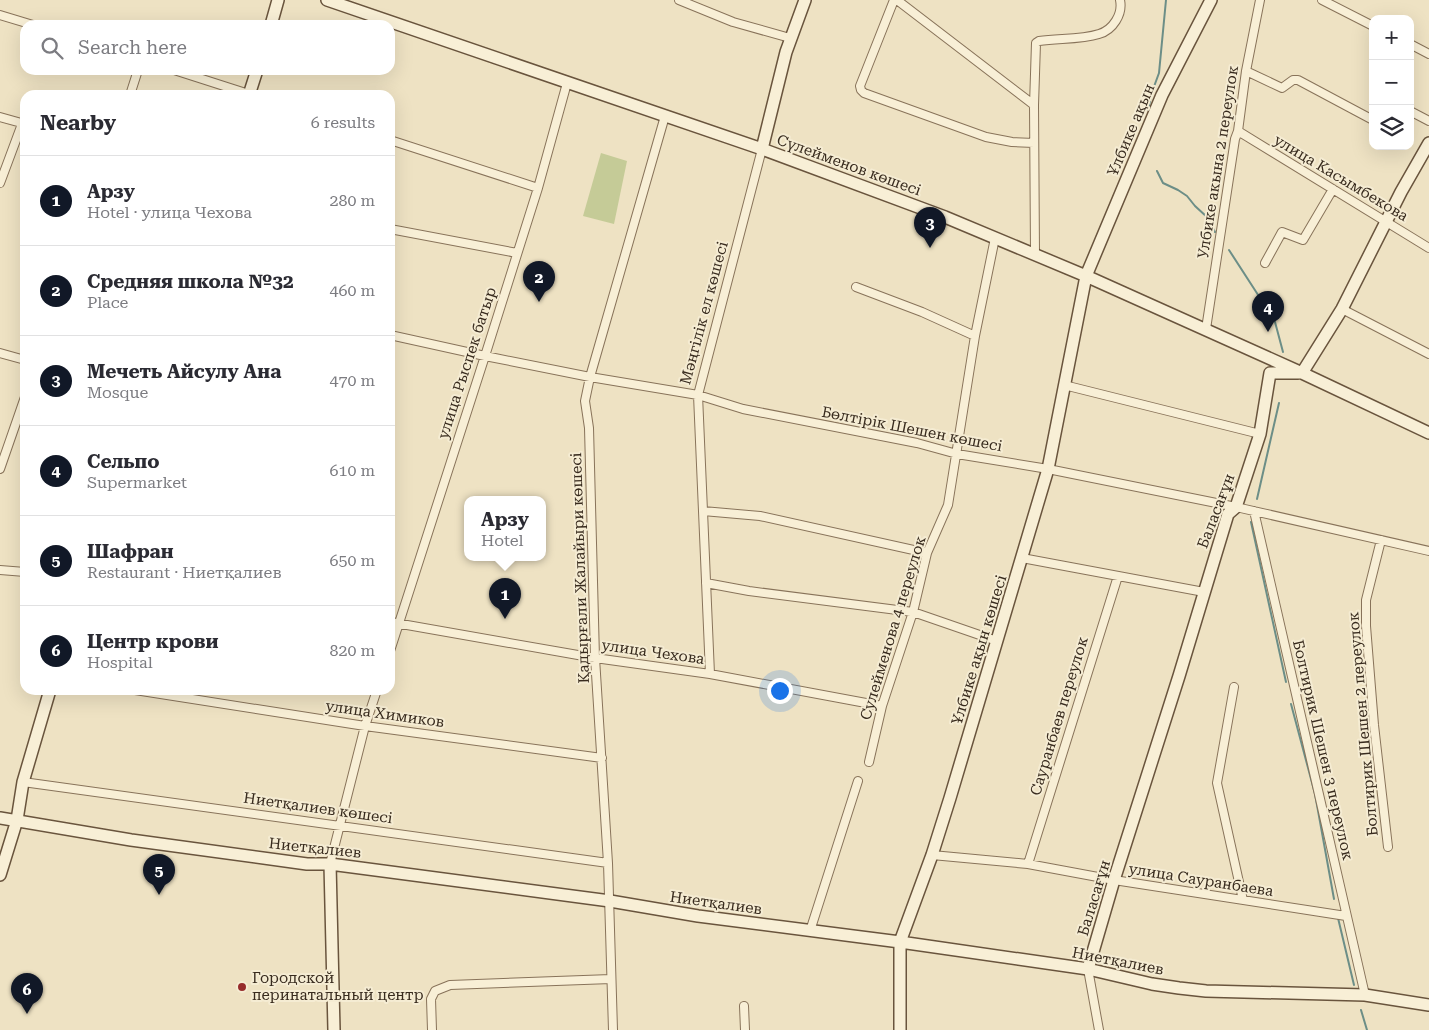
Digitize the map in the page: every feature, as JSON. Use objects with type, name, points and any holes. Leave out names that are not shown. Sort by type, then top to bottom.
[{"type":"street","points":[[272,20],[278,0]]},
{"type":"street","name":"Сүлейменов көшесі","points":[[327,0],[385,20]]},
{"type":"street","points":[[679,0],[733,22],[790,38]]},
{"type":"street","name":"Мәңгілік ел көшесі","points":[[710,674],[698,395],[790,38],[806,0]]},
{"type":"street","points":[[1034,105],[896,0],[860,86],[864,93],[986,138],[1034,143]]},
{"type":"street","points":[[1035,254],[1034,105],[1036,43],[1039,41],[1101,34],[1117,21],[1121,6],[1120,0]]},
{"type":"street","name":"Ұлбике ақын","points":[[1086,276],[1162,95],[1212,0]]},
{"type":"street","name":"Улбике акына 2 переулок","points":[[1206,329],[1235,139],[1238,132],[1246,72],[1260,0]]},
{"type":"street","points":[[1322,0],[1369,24]]},
{"type":"street","points":[[0,14],[20,21]]},
{"type":"street","name":"Сүлейменов көшесі","points":[[395,24],[762,149],[945,217],[1206,329],[1429,433]]},
{"type":"street","points":[[1414,46],[1429,54]]},
{"type":"street","points":[[1246,72],[1282,88],[1293,80],[1298,80],[1369,118]]},
{"type":"street","points":[[132,90],[136,75]]},
{"type":"street","points":[[189,75],[235,90]]},
{"type":"street","points":[[251,90],[256,75]]},
{"type":"street","name":"улица Рыспек батыр","points":[[395,637],[538,188],[567,83]]},
{"type":"street","points":[[1414,113],[1429,121]]},
{"type":"street","name":"Қадырғали Жалайыри көшесі","points":[[613,1030],[610,901],[595,658],[589,428],[585,401],[590,377],[665,116]]},
{"type":"street","points":[[0,117],[20,123]]},
{"type":"street","name":"улица Касымбекова","points":[[1238,132],[1429,248]]},
{"type":"street","points":[[0,183],[20,134]]},
{"type":"street","points":[[395,142],[538,188]]},
{"type":"street","points":[[1302,373],[1342,309],[1385,222],[1429,143]]},
{"type":"street","points":[[1265,262],[1282,232],[1303,240],[1333,188]]},
{"type":"street","points":[[395,230],[517,253]]},
{"type":"street","name":"Сулейменова 4 переулок","points":[[868,762],[882,706],[912,612],[927,554],[948,505],[975,336],[995,238]]},
{"type":"street","name":"Ұлбике ақын көшесі","points":[[900,1030],[900,942],[932,854],[1048,469],[1086,276]]},
{"type":"street","points":[[856,287],[922,312],[975,336]]},
{"type":"street","points":[[1342,309],[1429,354]]},
{"type":"street","name":"Бөлтірік Шешен көшесі","points":[[395,335],[590,377],[698,395],[743,410],[917,443],[957,454],[1048,469],[1236,507],[1429,551]]},
{"type":"street","points":[[0,353],[20,359]]},
{"type":"street","name":"Баласағұн","points":[[1088,969],[1228,514],[1236,507],[1260,434],[1270,373],[1302,373]]},
{"type":"street","points":[[1064,386],[1260,434]]},
{"type":"street","points":[[0,469],[20,411]]},
{"type":"street","points":[[703,511],[760,516],[927,554]]},
{"type":"street","name":"Болтирик Шешен 3 переулок","points":[[1254,511],[1334,854],[1346,916],[1366,995]]},
{"type":"street","name":"Болтирик Шешен 2 переулок","points":[[1382,540],[1366,600],[1366,626],[1374,725],[1388,847]]},
{"type":"street","points":[[1022,558],[1204,592]]},
{"type":"street","points":[[0,570],[20,572]]},
{"type":"street","name":"Сауранбаев переулок","points":[[1028,864],[1118,576]]},
{"type":"street","points":[[706,583],[912,612],[997,641]]},
{"type":"street","name":"улица Чехова","points":[[395,622],[595,658],[710,674],[882,706]]},
{"type":"street","points":[[1234,687],[1217,783],[1243,900]]},
{"type":"street","points":[[0,875],[17,820],[23,782],[49,695]]},
{"type":"street","name":"улица Химиков","points":[[167,695],[365,726],[602,758]]},
{"type":"street","points":[[334,1030],[330,864],[365,726],[375,695]]},
{"type":"street","points":[[810,931],[858,781]]},
{"type":"street","name":"Ниетқалиев көшесі","points":[[23,782],[608,863]]},
{"type":"street","name":"Ниетқалиев","points":[[0,818],[131,840],[307,864],[330,864],[610,901],[698,916],[1088,969],[1152,984],[1206,991],[1366,995],[1429,1005]]},
{"type":"street","name":"улица Сауранбаева","points":[[932,854],[1028,864],[1114,880],[1346,916]]},
{"type":"street","points":[[1088,969],[1099,1030]]},
{"type":"street","points":[[432,1030],[431,998],[435,991],[450,986],[611,979]]},
{"type":"street","points":[[744,1006],[745,1030]]},
{"type":"green space","points":[[601,153],[627,161],[614,224],[583,216]]},
{"type":"waterway","points":[[1148,110],[1159,73],[1166,0]]},
{"type":"waterway","points":[[1157,171],[1163,183],[1187,196],[1207,217],[1215,232]]},
{"type":"waterway","points":[[1229,250],[1262,301],[1271,307],[1283,352]]},
{"type":"waterway","points":[[1257,499],[1279,403]]},
{"type":"waterway","points":[[1251,522],[1286,682]]},
{"type":"waterway","points":[[1291,704],[1315,794],[1334,899]]},
{"type":"waterway","points":[[1338,918],[1354,985]]},
{"type":"waterway","points":[[1361,1010],[1367,1030]]},
{"type":"place","name":"Мечеть Айсулу Ана","points":[[930,248]]},
{"type":"place","name":"Средняя школа №32","points":[[539,302]]},
{"type":"place","name":"Сельпо","points":[[1268,332]]},
{"type":"place","name":"Арзу","points":[[505,619]]},
{"type":"place","name":"Шафран","points":[[159,895]]},
{"type":"place","name":"Городской перинатальный центр","points":[[242,987]]},
{"type":"place","name":"Центр крови","points":[[27,1014]]}]
